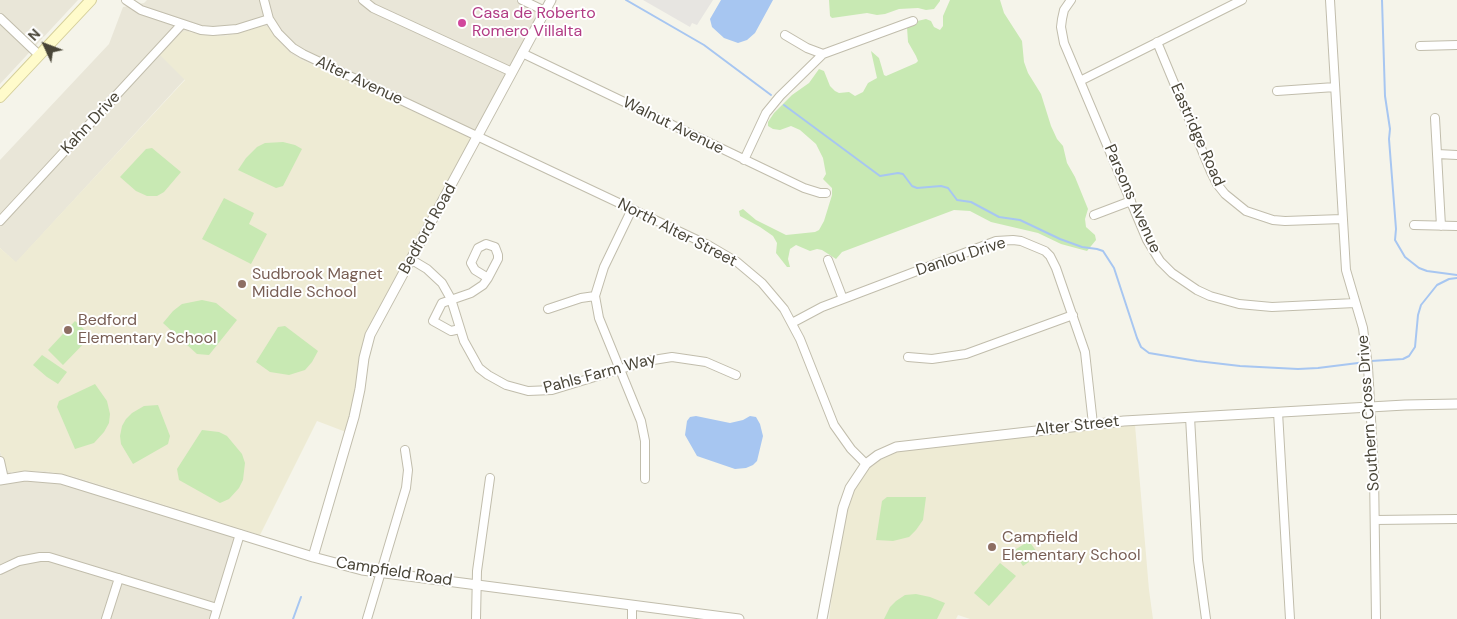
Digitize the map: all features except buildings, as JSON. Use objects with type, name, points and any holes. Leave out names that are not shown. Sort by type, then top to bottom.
[{"type":"main road","points":[[0,97],[92,0]]},
{"type":"street","points":[[126,0],[141,10],[201,30],[224,31],[238,29],[269,19]]},
{"type":"street","name":"Alter Avenue","points":[[264,0],[269,19],[278,33],[285,42],[303,54],[479,136]]},
{"type":"street","points":[[363,0],[373,8],[512,72]]},
{"type":"street","points":[[522,0],[545,11]]},
{"type":"street","name":"Bedford Road","points":[[313,557],[354,417],[366,347],[378,319],[412,260],[551,0]]},
{"type":"street","name":"Parsons Avenue","points":[[1071,0],[1064,10],[1062,34],[1147,240],[1160,261],[1184,282],[1210,296],[1239,304],[1272,307],[1355,303]]},
{"type":"street","points":[[1080,81],[1242,0]]},
{"type":"street","name":"Southern Cross Drive","points":[[1330,0],[1346,270],[1364,328],[1367,352],[1375,520],[1376,619]]},
{"type":"street","points":[[0,18],[39,56]]},
{"type":"street","points":[[744,160],[766,113],[780,96],[823,54],[913,21]]},
{"type":"street","name":"Kahn Drive","points":[[0,222],[182,24]]},
{"type":"street","points":[[784,36],[823,54]]},
{"type":"street","name":"Eastridge Road","points":[[1157,42],[1211,172],[1225,194],[1246,211],[1273,220],[1342,218]]},
{"type":"street","points":[[1420,46],[1457,45]]},
{"type":"street","name":"Walnut Avenue","points":[[522,53],[804,188],[826,193]]},
{"type":"street","points":[[1277,91],[1335,87]]},
{"type":"street","points":[[1435,118],[1441,226]]},
{"type":"street","name":"North Alter Street","points":[[479,136],[708,245],[738,262],[750,272],[774,295],[792,323],[834,424],[852,449],[866,464]]},
{"type":"street","points":[[1437,154],[1457,155]]},
{"type":"street","points":[[1094,215],[1131,201]]},
{"type":"street","points":[[632,210],[602,272],[595,296],[599,318],[621,368],[644,430],[645,479]]},
{"type":"street","points":[[1414,225],[1457,226]]},
{"type":"street","name":"Danlou Drive","points":[[792,323],[822,307],[996,241],[1013,240],[1039,248],[1050,256],[1082,340],[1088,366],[1093,424]]},
{"type":"street","name":"Pahls Farm Way","points":[[412,260],[435,275],[442,283],[450,299],[467,349],[479,368],[496,381],[517,389],[534,391],[552,390],[621,368],[672,357],[706,362],[736,375]]},
{"type":"street","points":[[828,260],[842,299]]},
{"type":"street","points":[[460,329],[451,331],[432,321],[442,303],[478,289],[488,278]]},
{"type":"street","points":[[548,309],[581,298],[595,296]]},
{"type":"street","points":[[908,357],[932,359],[966,354],[1073,315]]},
{"type":"street","name":"Alter Street","points":[[822,619],[846,496],[854,479],[866,464],[886,451],[908,445],[1093,424],[1278,412],[1457,404]]},
{"type":"street","points":[[1278,412],[1290,619]]},
{"type":"street","points":[[1190,418],[1198,560],[1206,619]]},
{"type":"street","points":[[367,619],[408,478],[408,461],[405,450]]},
{"type":"street","points":[[0,461],[2,480]]},
{"type":"street","name":"Campfield Road","points":[[2,480],[25,476],[61,479],[350,568],[739,619]]},
{"type":"street","points":[[476,619],[476,585],[490,478]]},
{"type":"street","points":[[1375,520],[1457,519]]},
{"type":"street","points":[[214,619],[240,534]]},
{"type":"street","points":[[0,570],[24,560],[49,557],[217,608]]},
{"type":"street","points":[[106,619],[119,578]]},
{"type":"street","points":[[632,606],[632,619]]},
{"type":"shaded area","points":[[0,0],[78,0],[0,84]]},
{"type":"shaded area","points":[[147,0],[516,0],[535,9],[539,13],[473,139],[290,54],[263,26],[224,36],[199,34],[189,31],[185,79],[16,263],[0,248],[0,160],[109,44],[123,7],[144,3]]},
{"type":"shaded area","points":[[643,0],[713,0],[697,25],[692,23],[690,27]]},
{"type":"shaded area","name":"Sudbrook Magnet Middle School","points":[[263,26],[268,27],[291,54],[300,59],[473,139],[368,333],[360,357],[357,387],[346,432],[317,421],[260,535],[75,477],[45,471],[10,472],[6,469],[0,451],[0,248],[16,262],[185,80],[160,55],[182,32],[224,36]]},
{"type":"shaded area","name":"Campfield Elementary School","points":[[1135,425],[1153,619],[970,619],[958,615],[956,619],[829,619],[833,585],[850,496],[863,473],[880,460],[900,451],[910,449]]},
{"type":"shaded area","points":[[0,451],[6,469],[12,473],[45,471],[75,477],[238,528],[210,619],[0,619]]},
{"type":"green space","points":[[829,0],[940,1],[934,9],[899,9],[885,14],[867,13],[832,18],[830,16]]},
{"type":"green space","points":[[950,0],[1000,0],[1004,13],[1022,41],[1024,62],[1028,73],[1041,94],[1051,126],[1057,139],[1063,146],[1067,163],[1088,209],[1085,219],[1086,227],[1095,235],[1096,240],[1087,251],[1061,244],[1038,233],[991,222],[970,211],[954,210],[842,252],[836,259],[822,250],[810,251],[796,245],[790,249],[788,259],[790,267],[787,267],[776,253],[777,243],[773,236],[740,216],[739,211],[743,209],[756,220],[786,235],[815,232],[819,230],[824,221],[832,195],[832,188],[823,179],[826,174],[823,158],[816,144],[800,130],[791,126],[780,130],[773,129],[768,126],[768,122],[792,95],[809,83],[819,69],[824,71],[830,86],[835,91],[839,93],[849,92],[855,96],[863,92],[868,83],[877,78],[871,51],[879,58],[884,75],[886,76],[916,63],[918,61],[908,42],[907,27],[913,22],[926,19],[931,21],[934,27],[940,30],[943,26],[943,16]]},
{"type":"green space","points":[[283,142],[302,149],[283,186],[276,188],[238,170],[257,147],[265,143]]},
{"type":"green space","points":[[152,148],[181,172],[164,192],[157,196],[147,196],[136,191],[120,177],[146,149]]},
{"type":"green space","points":[[224,198],[254,213],[249,224],[267,234],[251,264],[202,239]]},
{"type":"green space","points":[[202,300],[216,303],[237,320],[209,355],[197,354],[163,323],[182,304]]},
{"type":"green space","points":[[75,321],[91,336],[63,365],[48,350]]},
{"type":"green space","points":[[285,326],[318,351],[305,370],[289,375],[270,372],[256,362],[278,327]]},
{"type":"green space","points":[[42,355],[67,372],[58,384],[33,365]]},
{"type":"green space","points":[[95,384],[107,401],[110,414],[109,423],[94,443],[75,449],[57,407],[59,401]]},
{"type":"green space","points":[[158,405],[170,436],[168,444],[133,464],[121,444],[122,426],[132,413],[144,406]]},
{"type":"green space","points":[[202,430],[219,432],[227,436],[242,454],[245,463],[243,480],[239,488],[229,499],[220,503],[179,480],[177,469]]},
{"type":"green space","points":[[887,497],[926,497],[923,520],[909,537],[893,541],[876,540],[882,501]]},
{"type":"green space","points":[[1029,541],[1039,555],[1023,566],[1013,551]]},
{"type":"green space","points":[[1000,563],[1016,576],[989,606],[974,593]]},
{"type":"green space","points":[[916,594],[945,603],[937,619],[884,619],[890,607],[896,601],[905,595]]},
{"type":"water","points":[[721,0],[773,0],[755,33],[747,40],[738,43],[724,38],[712,27],[710,19]]},
{"type":"water","points":[[696,416],[730,423],[750,416],[756,417],[763,436],[757,461],[746,468],[735,469],[697,456],[685,435],[687,421],[690,417]]},
{"type":"waterway","points":[[626,0],[704,45],[771,95]]},
{"type":"waterway","points":[[1382,0],[1385,96],[1390,129],[1395,240],[1405,257],[1419,268],[1427,271],[1457,275]]},
{"type":"waterway","points":[[784,105],[880,176],[898,173],[903,174],[912,186],[917,188],[941,186],[948,188],[957,200],[971,202],[999,217],[1020,220],[1082,247],[1103,251],[1114,268],[1141,347],[1149,353],[1240,366],[1298,369],[1366,362]]},
{"type":"waterway","points":[[1371,361],[1403,359],[1409,356],[1415,347],[1418,315],[1421,305],[1437,285],[1449,279],[1457,278]]},
{"type":"waterway","points":[[293,619],[301,597]]},
{"type":"place","name":"Casa de Roberto Romero Villalta","points":[[462,23]]},
{"type":"place","name":"Sudbrook Magnet Middle School","points":[[242,284]]},
{"type":"place","name":"Bedford Elementary School","points":[[68,330]]},
{"type":"place","name":"Campfield Elementary School","points":[[992,547]]}]
